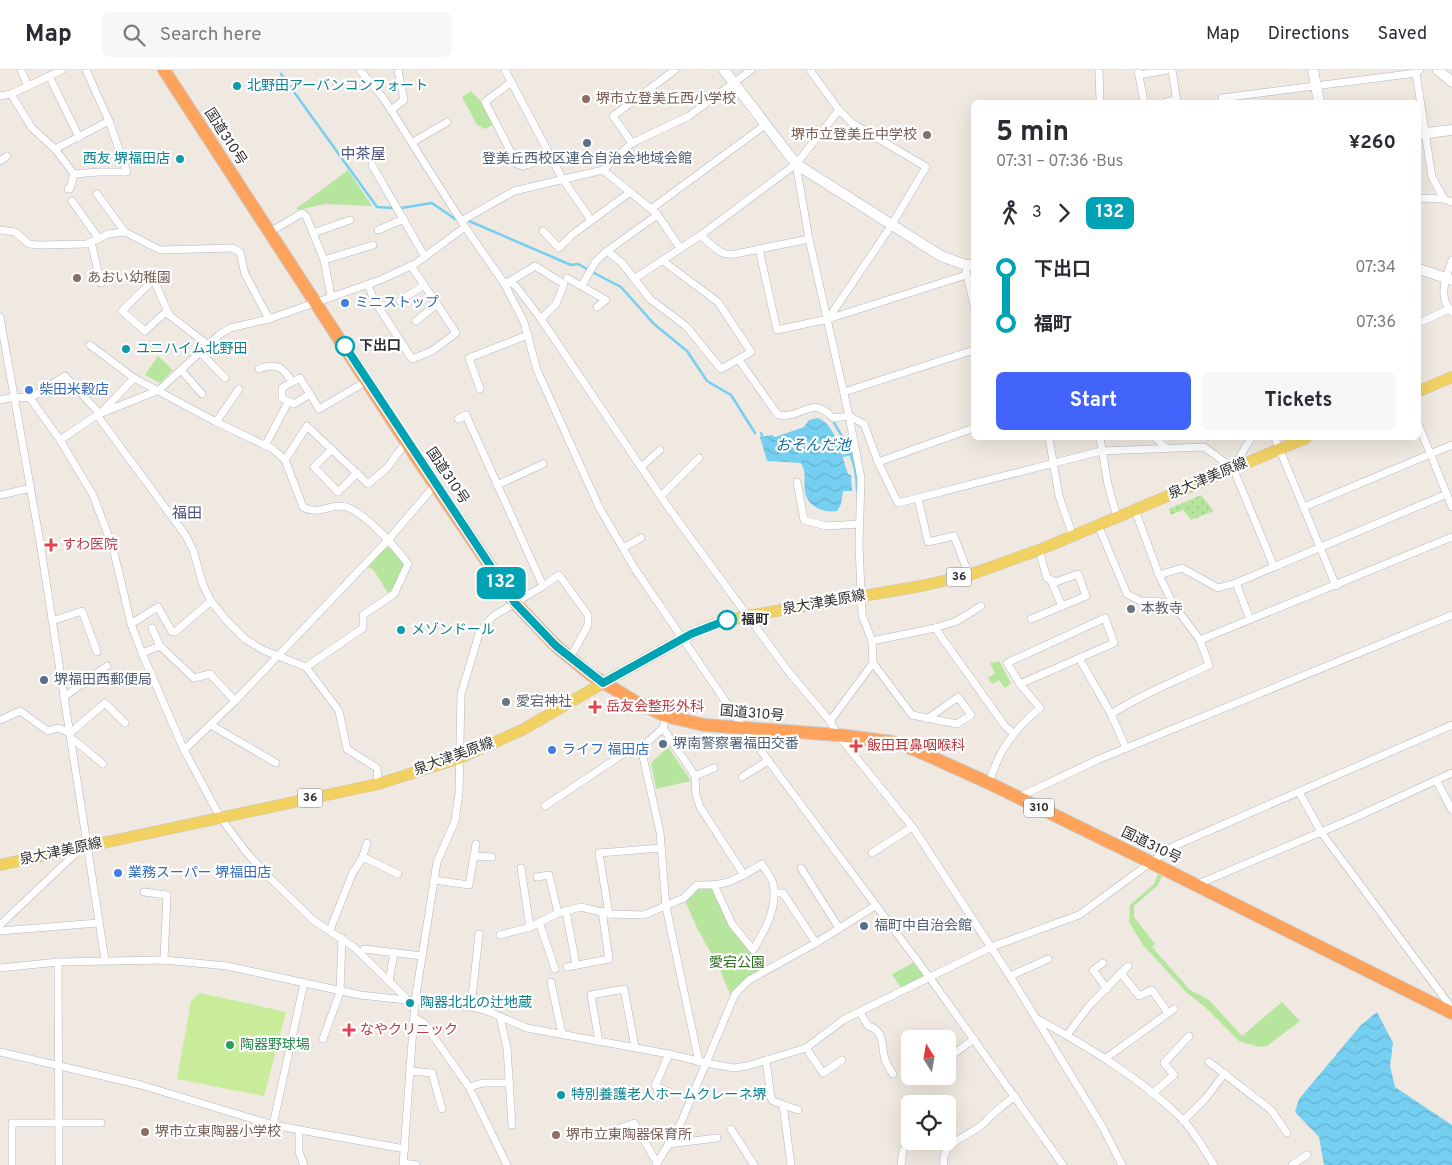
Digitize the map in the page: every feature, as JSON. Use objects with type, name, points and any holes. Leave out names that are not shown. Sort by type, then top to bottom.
[{"type":"highway","name":"国道310号","points":[[164,70],[406,442],[515,603],[570,658],[603,683],[636,702],[666,716],[704,725],[743,726],[838,735],[892,742],[918,751],[989,783],[1150,862],[1451,1013]]},
{"type":"main road","points":[[1421,390],[1452,378]]},
{"type":"main road","name":"泉大津美原線","points":[[0,865],[378,784],[460,758],[524,729],[684,638],[715,624],[747,616],[860,597],[969,575],[1039,550],[1301,440]]},
{"type":"street","points":[[21,70],[28,86]]},
{"type":"street","points":[[0,96],[11,94],[62,70]]},
{"type":"street","points":[[74,174],[127,172],[109,121],[86,70]]},
{"type":"street","points":[[360,70],[391,110],[464,223],[507,283],[528,335],[537,370],[599,508],[622,548],[768,761],[874,906],[930,978],[1063,1165]]},
{"type":"street","points":[[391,110],[404,100],[398,70]]},
{"type":"street","points":[[506,70],[510,83],[562,178],[591,220]]},
{"type":"street","points":[[632,143],[613,116],[675,70]]},
{"type":"street","points":[[724,70],[796,164],[891,226],[941,256],[969,268]]},
{"type":"street","points":[[60,440],[98,415],[159,390],[208,345],[230,328],[269,319],[317,303],[331,296],[368,285],[412,266],[464,223],[514,191],[562,178],[603,170],[632,143],[689,116],[751,70]]},
{"type":"street","points":[[810,70],[838,110],[860,128],[926,166],[891,226],[828,320]]},
{"type":"street","points":[[1099,70],[1100,100]]},
{"type":"street","points":[[1144,100],[1138,73],[1167,70]]},
{"type":"street","points":[[1172,70],[1177,100]]},
{"type":"street","points":[[1313,70],[1319,100]]},
{"type":"street","points":[[1438,70],[1452,82]]},
{"type":"street","points":[[1222,100],[1222,98],[1418,71],[1420,100]]},
{"type":"street","points":[[49,76],[79,137]]},
{"type":"street","points":[[510,83],[485,102],[518,164],[523,166],[551,158]]},
{"type":"street","points":[[11,94],[32,128],[54,149],[74,174]]},
{"type":"street","points":[[634,279],[701,235],[796,164],[838,110]]},
{"type":"street","points":[[1421,118],[1422,133],[1432,177],[1444,199]]},
{"type":"street","points":[[54,149],[109,121]]},
{"type":"street","points":[[413,142],[447,122]]},
{"type":"street","points":[[651,209],[765,125]]},
{"type":"street","points":[[1422,133],[1452,130]]},
{"type":"street","points":[[0,161],[7,156]]},
{"type":"street","points":[[796,164],[809,239],[844,392],[861,478],[860,597],[862,615],[872,641],[873,662],[912,715],[927,718],[957,724],[971,715],[958,697],[927,718]]},
{"type":"street","points":[[372,165],[424,257]]},
{"type":"street","points":[[603,170],[657,214],[680,248]]},
{"type":"street","points":[[68,189],[74,174]]},
{"type":"street","points":[[543,231],[559,248],[591,220],[629,193]]},
{"type":"street","points":[[97,194],[125,232],[160,250],[232,248],[240,252],[245,274],[269,319]]},
{"type":"street","points":[[1421,198],[1444,199],[1452,202]]},
{"type":"street","points":[[72,201],[95,240],[101,283]]},
{"type":"street","points":[[270,232],[302,213],[306,216],[324,260],[331,296]]},
{"type":"street","points":[[582,285],[596,261],[657,214]]},
{"type":"street","points":[[378,230],[404,219]]},
{"type":"street","points":[[313,233],[350,220]]},
{"type":"street","points":[[0,230],[15,232],[29,244],[87,244],[108,234],[125,232]]},
{"type":"street","points":[[701,235],[717,253],[732,255],[809,239]]},
{"type":"street","points":[[324,260],[372,244]]},
{"type":"street","points":[[759,249],[777,330],[828,320],[969,268]]},
{"type":"street","points":[[607,252],[622,264],[650,299],[686,326],[721,369],[751,352],[718,302],[663,261]]},
{"type":"street","points":[[1421,322],[1451,311],[1443,294],[1449,279],[1452,260]]},
{"type":"street","points":[[368,285],[374,300],[412,359],[432,351],[456,333],[412,266]]},
{"type":"street","points":[[507,283],[535,266],[564,284],[556,304],[541,319]]},
{"type":"street","points":[[969,268],[971,283]]},
{"type":"street","points":[[1421,270],[1449,279]]},
{"type":"street","points":[[167,311],[144,331],[122,311],[156,277],[169,315],[208,345]]},
{"type":"street","points":[[567,278],[606,300],[597,307]]},
{"type":"street","points":[[507,283],[516,286],[541,319],[661,496],[747,616],[830,721],[838,735],[912,827],[1010,976],[1102,1126],[1122,1165]]},
{"type":"street","points":[[400,301],[424,284]]},
{"type":"street","points":[[416,320],[437,304]]},
{"type":"street","points":[[0,318],[31,488],[64,697],[70,737],[80,847],[105,960]]},
{"type":"street","points":[[480,389],[469,358],[528,335]]},
{"type":"street","points":[[90,345],[134,378],[216,422],[273,449],[285,460],[303,507],[310,511],[339,506],[350,508],[389,539],[408,564],[394,594],[363,615],[363,628],[306,667]]},
{"type":"street","points":[[844,392],[971,351]]},
{"type":"street","points":[[200,352],[225,378]]},
{"type":"street","points":[[739,360],[778,415],[790,417],[813,407],[824,409],[834,418],[849,416],[864,424],[878,462],[898,503],[1101,451],[1204,447]]},
{"type":"street","points":[[259,369],[275,365],[284,369],[292,382]]},
{"type":"street","points":[[181,370],[202,394]]},
{"type":"street","points":[[0,400],[14,397],[30,398],[65,376],[98,415],[186,536],[194,550],[203,585],[211,601],[245,639],[278,656],[306,667],[339,711],[347,749],[377,768],[378,784]]},
{"type":"street","points":[[98,415],[134,378]]},
{"type":"street","points":[[310,394],[294,404],[282,398],[282,388],[300,378],[320,409],[367,381]]},
{"type":"street","points":[[216,422],[239,389]]},
{"type":"street","points":[[30,398],[60,440],[93,494],[113,548],[130,624],[184,750],[220,818],[247,853],[313,920],[342,938],[411,1000]]},
{"type":"street","points":[[265,446],[288,402]]},
{"type":"street","points":[[458,419],[466,415],[543,586]]},
{"type":"street","points":[[285,460],[307,426],[368,484],[387,468],[406,442]]},
{"type":"street","points":[[878,462],[971,429]]},
{"type":"street","points":[[1421,431],[1452,507]]},
{"type":"street","points":[[1049,440],[1059,496],[1073,536]]},
{"type":"street","points":[[1100,440],[1101,451],[1117,517]]},
{"type":"street","points":[[1158,440],[1166,448]]},
{"type":"street","points":[[1202,440],[1204,447],[1233,468],[1274,567]]},
{"type":"street","points":[[1233,468],[1250,440]]},
{"type":"street","points":[[1276,440],[1336,586]]},
{"type":"street","points":[[1304,507],[1452,445]]},
{"type":"street","points":[[332,449],[314,467],[338,492],[357,473]]},
{"type":"street","points":[[641,467],[660,450]]},
{"type":"street","points":[[661,496],[699,458]]},
{"type":"street","points":[[497,485],[542,464]]},
{"type":"street","points":[[797,482],[804,520],[826,526],[860,524]]},
{"type":"street","points":[[184,750],[235,701],[389,539],[435,485]]},
{"type":"street","points":[[0,495],[31,488]]},
{"type":"street","points":[[1159,574],[1182,568],[1218,588],[1236,583],[1447,494]]},
{"type":"street","points":[[918,498],[928,542],[954,536],[969,575]]},
{"type":"street","points":[[1111,714],[1139,697],[1169,685],[1209,664],[1200,640],[1173,604],[1159,574],[1135,510]]},
{"type":"street","points":[[1098,525],[1127,594],[1140,601],[1173,604]]},
{"type":"street","points":[[1200,640],[1452,537]]},
{"type":"street","points":[[622,548],[641,538]]},
{"type":"street","points":[[1039,550],[1045,572],[1062,606]]},
{"type":"street","points":[[1031,619],[1086,596],[1078,574],[1056,582],[1051,581]]},
{"type":"street","points":[[416,1165],[403,1164],[415,1018],[411,1000],[422,956],[437,862],[455,821],[459,793],[462,694],[479,634],[492,617],[559,575],[588,614],[588,625],[570,658]]},
{"type":"street","points":[[1236,583],[1250,619]]},
{"type":"street","points":[[130,624],[158,607],[172,632],[175,632],[211,601]]},
{"type":"street","points":[[872,641],[935,628],[957,621],[980,606]]},
{"type":"street","points":[[52,621],[82,611],[97,652]]},
{"type":"street","points":[[1018,798],[1126,748],[1452,615]]},
{"type":"street","points":[[989,783],[997,756],[1023,721],[1040,708],[1020,684],[1007,662],[1105,618],[1114,643],[1020,684]]},
{"type":"street","points":[[152,628],[160,646],[194,678],[210,674],[235,701]]},
{"type":"street","points":[[935,628],[1005,726],[1014,734]]},
{"type":"street","points":[[142,653],[160,646]]},
{"type":"street","points":[[1079,658],[1111,714],[1126,748]]},
{"type":"street","points":[[830,721],[873,662]]},
{"type":"street","points":[[64,697],[107,666]]},
{"type":"street","points":[[70,737],[105,703],[125,723]]},
{"type":"street","points":[[0,720],[20,711],[48,730],[58,728],[103,764]]},
{"type":"street","points":[[641,748],[663,728],[666,716]]},
{"type":"street","points":[[211,725],[276,763]]},
{"type":"street","points":[[0,968],[58,962],[105,960],[164,960],[227,966],[340,992],[471,1007],[527,1028],[634,1047],[734,1068],[748,1066],[806,1048],[843,1020],[991,947],[1078,915],[1172,847],[1452,725]]},
{"type":"street","points":[[663,728],[696,776],[696,794],[700,807],[744,875]]},
{"type":"street","points":[[545,806],[635,746],[641,748]]},
{"type":"street","points":[[641,748],[660,832],[666,907],[702,1062]]},
{"type":"street","points":[[742,777],[768,761]]},
{"type":"street","points":[[696,776],[714,768]]},
{"type":"street","points":[[1196,885],[1321,832],[1452,773]]},
{"type":"street","points":[[1436,780],[1452,810]]},
{"type":"street","points":[[1299,792],[1321,832],[1448,1003],[1451,1013]]},
{"type":"street","points":[[872,853],[912,827]]},
{"type":"street","points":[[330,930],[352,872],[363,857],[367,843]]},
{"type":"street","points":[[434,880],[469,885],[476,844]]},
{"type":"street","points":[[0,925],[75,854],[80,847]]},
{"type":"street","points":[[567,967],[609,959],[599,853],[661,848]]},
{"type":"street","points":[[474,856],[492,857]]},
{"type":"street","points":[[363,857],[398,874]]},
{"type":"street","points":[[500,935],[530,927],[558,912],[581,907],[606,912],[644,915],[684,898],[697,884],[714,885],[720,886],[762,864],[773,882],[774,902],[768,923],[754,950],[732,924],[714,885]]},
{"type":"street","points":[[521,868],[530,927]]},
{"type":"street","points":[[801,868],[840,928]]},
{"type":"street","points":[[537,876],[549,874],[558,912]]},
{"type":"street","points":[[144,892],[168,895],[164,960]]},
{"type":"street","points":[[774,892],[783,893],[816,944]]},
{"type":"street","points":[[656,1164],[680,1124],[702,1062],[735,994],[749,980],[816,944],[874,906]]},
{"type":"street","points":[[566,911],[576,965]]},
{"type":"street","points":[[539,922],[555,968]]},
{"type":"street","points":[[0,931],[98,923]]},
{"type":"street","points":[[471,1007],[479,934]]},
{"type":"street","points":[[323,1039],[340,992],[342,938]]},
{"type":"street","points":[[364,949],[422,956]]},
{"type":"street","points":[[389,982],[394,952]]},
{"type":"street","points":[[1010,976],[1048,958]]},
{"type":"street","points":[[58,962],[59,1165]]},
{"type":"street","points":[[1103,963],[1093,970],[1107,989]]},
{"type":"street","points":[[1067,1035],[1089,1006],[1128,966]]},
{"type":"street","points":[[1106,1058],[1171,1011],[1152,990],[1139,996],[1121,973]]},
{"type":"street","points":[[551,982],[562,1034]]},
{"type":"street","points":[[273,1125],[304,983]]},
{"type":"street","points":[[599,1042],[591,995],[624,989],[634,1047]]},
{"type":"street","points":[[860,1012],[868,1026],[875,1028],[880,1034],[884,1044],[885,1060],[893,1074]]},
{"type":"street","points":[[500,1017],[507,1048],[512,1125]]},
{"type":"street","points":[[1034,1017],[1106,1058],[1152,1094],[1183,1121],[1214,1165]]},
{"type":"street","points":[[415,1018],[424,1023],[469,1088],[507,1165]]},
{"type":"street","points":[[1152,1094],[1174,1075],[1164,1063],[1189,1036]]},
{"type":"street","points":[[956,1052],[974,1039]]},
{"type":"street","points":[[806,1048],[823,1073],[842,1060]]},
{"type":"street","points":[[0,1052],[141,1086],[273,1125],[405,1149]]},
{"type":"street","points":[[669,1054],[655,1086],[670,1092]]},
{"type":"street","points":[[766,1060],[771,1098],[773,1101],[798,1110]]},
{"type":"street","points":[[1209,1062],[1271,1110],[1287,1133]]},
{"type":"street","points":[[411,1072],[432,1074],[442,1109]]},
{"type":"street","points":[[1183,1121],[1225,1073]]},
{"type":"street","points":[[469,1088],[483,1083],[509,1083]]},
{"type":"street","points":[[944,1165],[950,1145],[985,1122],[1015,1096]]},
{"type":"street","points":[[783,1105],[791,1165]]},
{"type":"street","points":[[12,1165],[12,1123],[101,1123]]},
{"type":"street","points":[[605,1134],[634,1123],[656,1164]]},
{"type":"street","points":[[731,1129],[754,1165]]},
{"type":"street","points":[[298,1130],[299,1152],[304,1165]]},
{"type":"street","points":[[668,1144],[717,1138]]},
{"type":"street","points":[[901,1165],[903,1150]]},
{"type":"street","points":[[1292,1165],[1307,1155]]},
{"type":"green space","points":[[471,91],[481,102],[493,125],[485,129],[477,125],[462,97]]},
{"type":"green space","points":[[348,170],[372,206],[325,204],[298,210],[297,208]]},
{"type":"green space","points":[[158,356],[173,370],[160,383],[145,375]]},
{"type":"green space","points":[[1201,495],[1214,511],[1191,520],[1183,510],[1171,515],[1169,509]]},
{"type":"green space","points":[[392,547],[402,560],[404,567],[399,580],[388,593],[373,569],[367,567],[385,548]]},
{"type":"green space","points":[[999,661],[1011,683],[1005,688],[999,680],[992,684],[988,678],[995,673],[990,663]]},
{"type":"green space","points":[[668,747],[691,781],[656,789],[651,763]]},
{"type":"green space","points":[[1158,874],[1162,876],[1158,885],[1134,906],[1134,917],[1155,944],[1152,947],[1190,990],[1209,1000],[1242,1036],[1282,1002],[1300,1021],[1267,1046],[1259,1047],[1239,1041],[1205,1007],[1187,993],[1143,945],[1129,922],[1130,905],[1154,884]]},
{"type":"green space","name":"愛宕公園","points":[[698,888],[713,888],[764,969],[731,996],[717,963],[698,930],[685,901]]},
{"type":"green space","points":[[915,962],[925,976],[902,990],[892,974]]},
{"type":"green space","name":"陶器野球場","points":[[200,993],[286,1012],[264,1096],[177,1079],[191,1001]]},
{"type":"water","name":"おそんだ池","points":[[817,418],[829,426],[841,451],[848,474],[851,475],[852,491],[843,491],[841,504],[837,511],[823,510],[811,504],[805,492],[804,471],[801,463],[767,461],[760,437],[772,435],[775,437],[804,427],[809,420]]},
{"type":"water","points":[[1377,1012],[1393,1043],[1390,1066],[1395,1087],[1452,1125],[1452,1165],[1324,1165],[1319,1137],[1295,1112],[1299,1099],[1361,1025]]},
{"type":"waterway","points":[[281,74],[377,207],[394,208]]},
{"type":"waterway","points":[[401,208],[432,203],[455,219]]},
{"type":"waterway","points":[[469,221],[571,265],[578,264],[587,269]]},
{"type":"waterway","points":[[594,273],[621,287],[654,324],[687,351],[707,381],[731,395],[755,433]]},
{"type":"waterway","points":[[834,423],[851,455],[857,481],[857,491]]},
{"type":"waterway","points":[[761,433],[764,440]]},
{"type":"waterway","points":[[841,456],[852,454]]},
{"type":"bus line","name":"132","points":[[345,346],[406,442],[515,603],[556,646],[603,683],[691,634],[727,620]]},
{"type":"place","name":"北野田アーバンコンフォート","points":[[237,86]]},
{"type":"place","name":"堺市立登美丘西小学校","points":[[586,99]]},
{"type":"place","name":"堺市立登美丘中学校","points":[[927,135]]},
{"type":"place","name":"登美丘西校区連合自治会地域会館","points":[[587,143]]},
{"type":"place","name":"西友 堺福田店","points":[[180,159]]},
{"type":"place","name":"あおい幼稚園","points":[[77,278]]},
{"type":"place","name":"ミニストップ","points":[[345,303]]},
{"type":"place","name":"下出口","points":[[345,346]]},
{"type":"place","name":"ユニハイム北野田","points":[[126,349]]},
{"type":"place","name":"柴田米穀店","points":[[29,390]]},
{"type":"place","name":"すわ医院","points":[[51,545]]},
{"type":"place","name":"本教寺","points":[[1131,609]]},
{"type":"place","name":"福町","points":[[727,620]]},
{"type":"place","name":"メゾンドール","points":[[401,630]]},
{"type":"place","name":"堺福田西郵便局","points":[[44,680]]},
{"type":"place","name":"愛宕神社","points":[[506,702]]},
{"type":"place","name":"岳友会整形外科","points":[[595,707]]},
{"type":"place","name":"堺南警察署福田交番","points":[[663,744]]},
{"type":"place","name":"飯田耳鼻咽喉科","points":[[856,746]]},
{"type":"place","name":"ライフ 福田店","points":[[552,750]]},
{"type":"place","name":"業務スーパー 堺福田店","points":[[118,873]]},
{"type":"place","name":"福町中自治会館","points":[[864,926]]},
{"type":"place","name":"陶器北北の辻地蔵","points":[[410,1003]]},
{"type":"place","name":"なやクリニック","points":[[349,1030]]},
{"type":"place","name":"陶器野球場","points":[[230,1045]]},
{"type":"place","name":"特別養護老人ホームクレーネ堺","points":[[561,1095]]},
{"type":"place","name":"堺市立東陶器小学校","points":[[145,1132]]},
{"type":"place","name":"堺市立東陶器保育所","points":[[556,1135]]},
{"type":"district","name":"中茶屋","points":[[363,155]]},
{"type":"district","name":"福田","points":[[187,514]]}]
